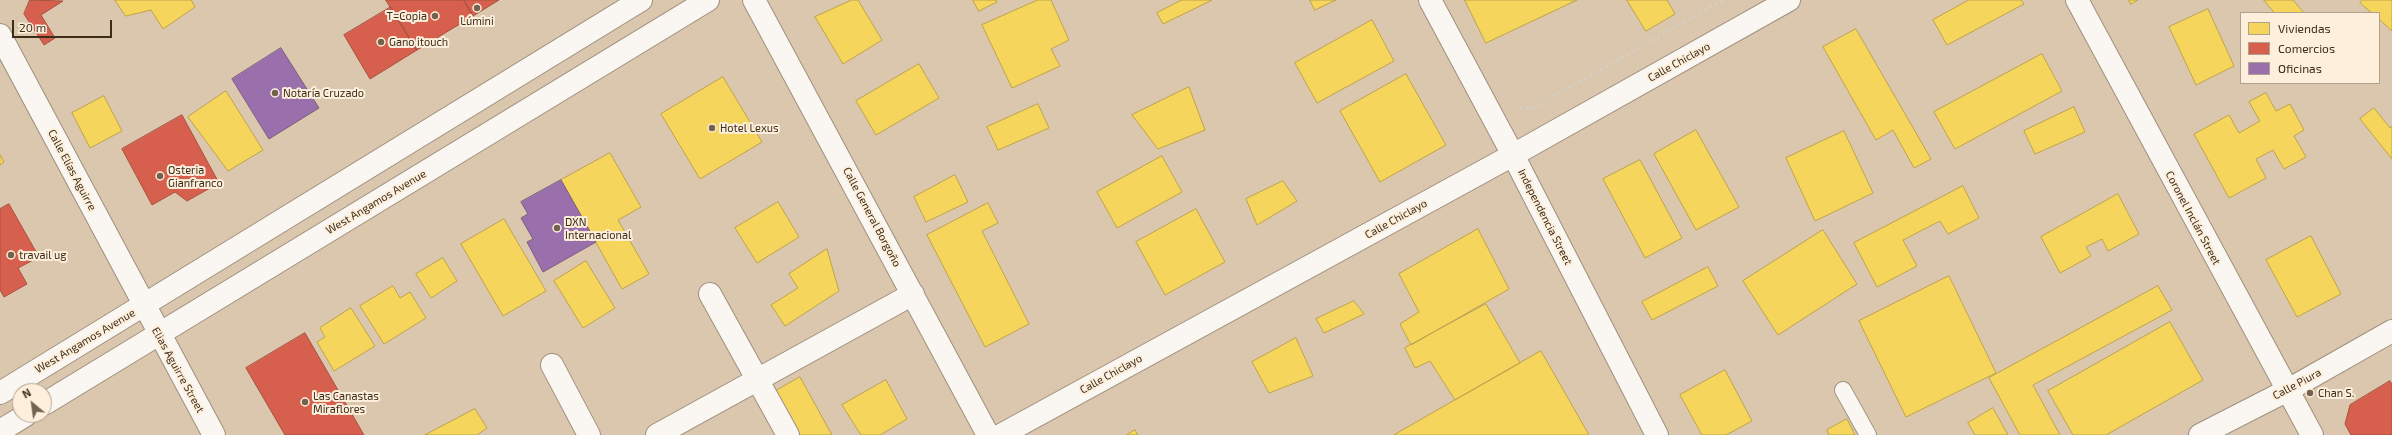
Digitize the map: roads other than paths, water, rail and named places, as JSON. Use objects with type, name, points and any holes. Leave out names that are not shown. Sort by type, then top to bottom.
[{"type":"street","name":"West Angamos Avenue","points":[[0,393],[641,0]]},
{"type":"street","name":"West Angamos Avenue","points":[[52,399],[708,0]]},
{"type":"street","name":"Calle General Borgoño","points":[[754,0],[988,435]]},
{"type":"street","name":"Independencia Street","points":[[1430,0],[1513,155],[1657,435]]},
{"type":"street","name":"Calle Chiclayo","points":[[1001,435],[1513,155],[1789,0]]},
{"type":"street","name":"Coronel Inclán Street","points":[[2077,0],[2312,435]]},
{"type":"street","name":"Calle Elías Aguirre","points":[[0,35],[143,305]]},
{"type":"street","points":[[710,294],[788,435]]},
{"type":"street","points":[[657,435],[913,294]]},
{"type":"street","name":"Elias Aguirre Street","points":[[143,305],[214,435]]},
{"type":"street","name":"Calle Piura","points":[[2200,435],[2288,390],[2392,331]]},
{"type":"street","points":[[552,365],[589,435]]},
{"type":"street","points":[[0,431],[13,423]]},
{"type":"lane","points":[[1843,390],[1868,435]]},
{"type":"place","name":"Lúmini","points":[[477,8]]},
{"type":"place","name":"T=Copia","points":[[435,16]]},
{"type":"place","name":"Gano itouch","points":[[381,42]]},
{"type":"place","name":"Notaría Cruzado","points":[[275,93]]},
{"type":"place","name":"Hotel Lexus","points":[[712,128]]},
{"type":"place","name":"Osteria Gianfranco","points":[[160,176]]},
{"type":"place","name":"DXN Internacional","points":[[557,228]]},
{"type":"place","name":"travail ug","points":[[11,255]]},
{"type":"place","name":"Chan S.","points":[[2310,393]]},
{"type":"place","name":"Las Canastas Miraflores","points":[[305,402]]}]
